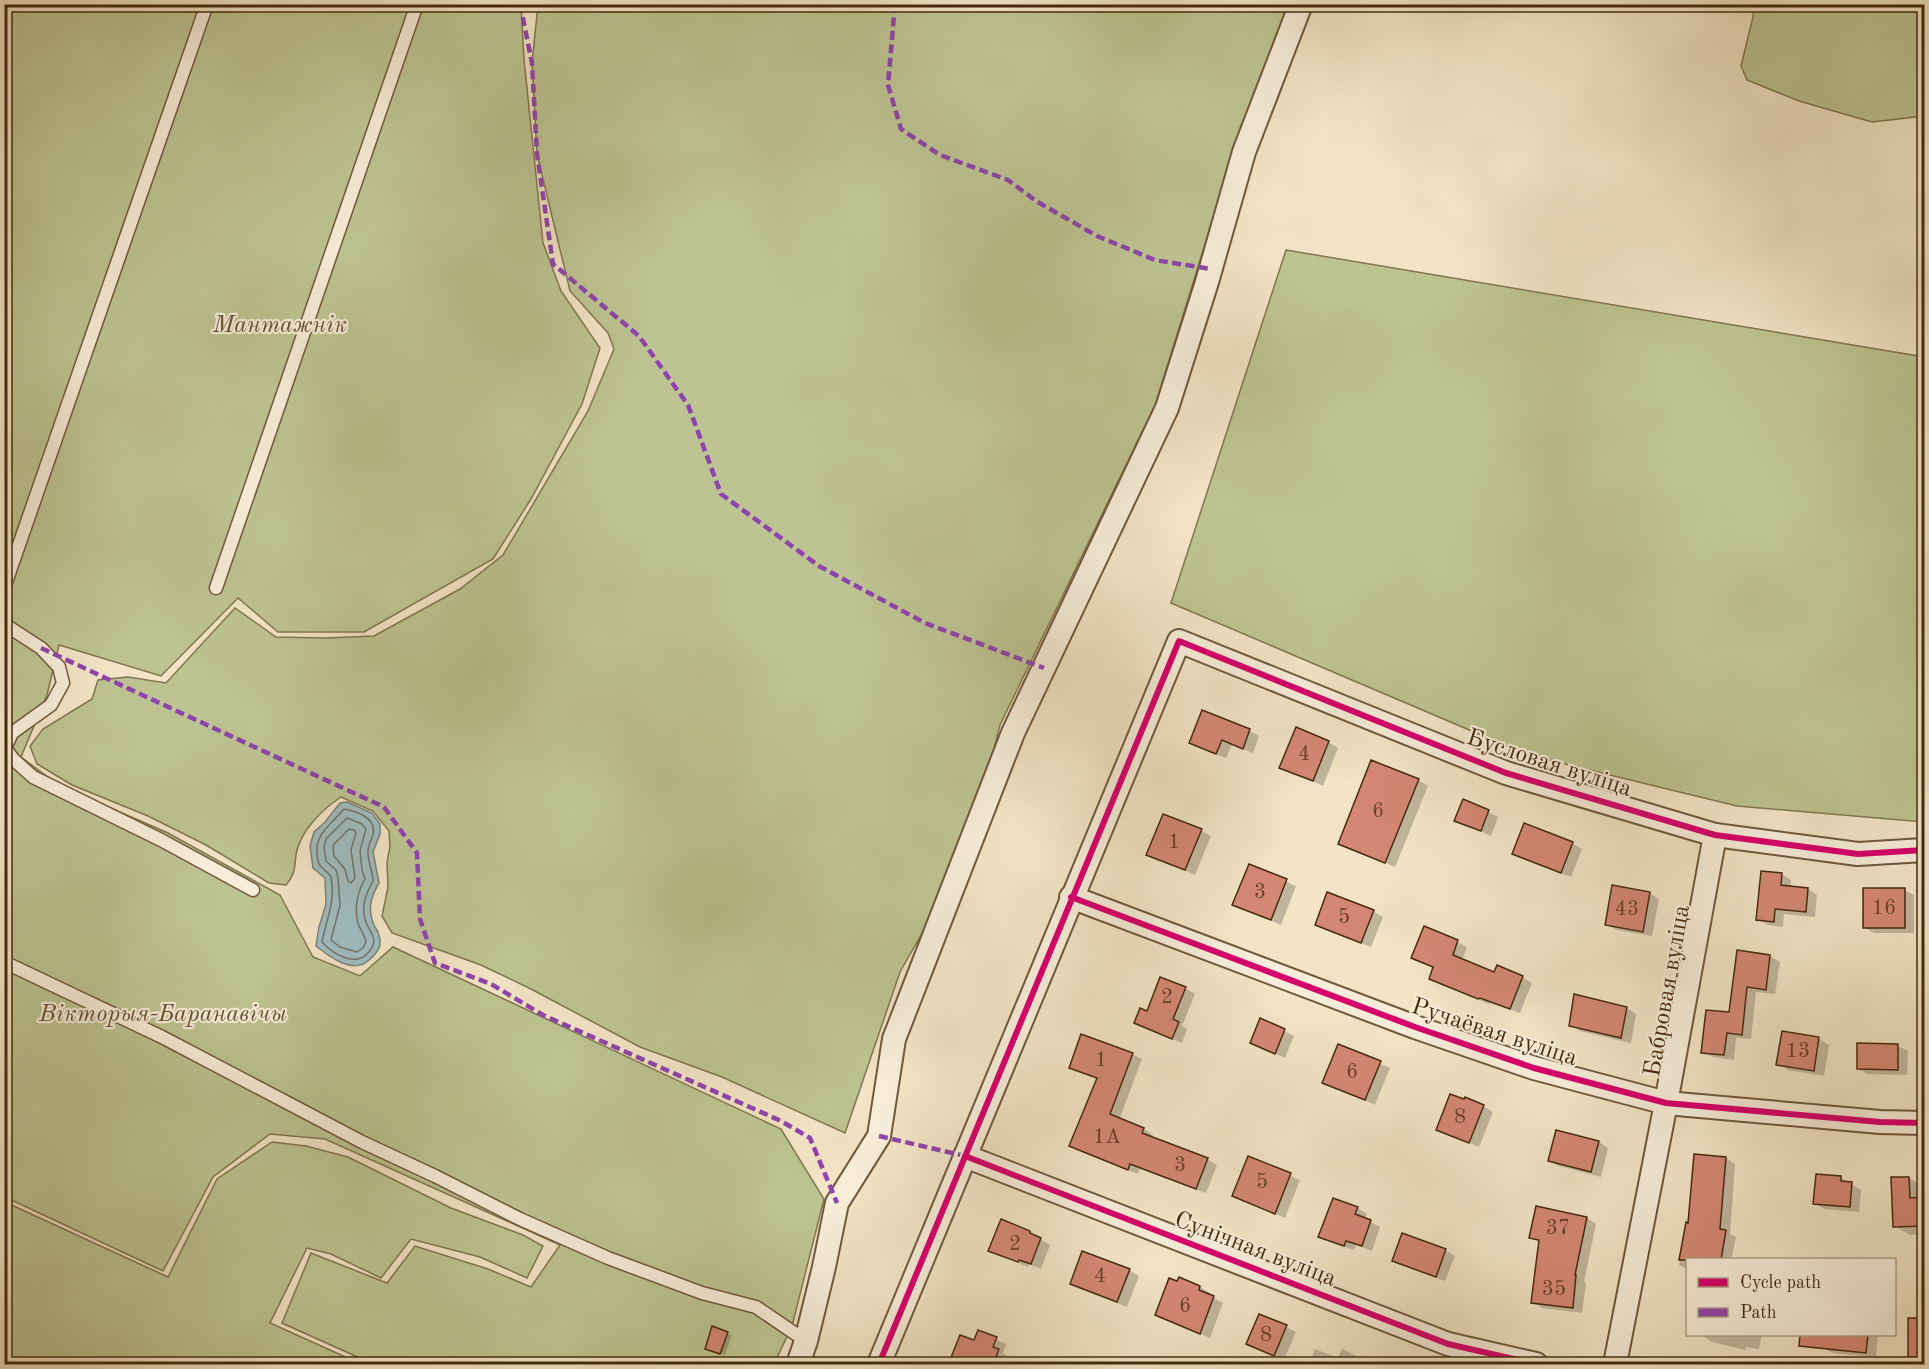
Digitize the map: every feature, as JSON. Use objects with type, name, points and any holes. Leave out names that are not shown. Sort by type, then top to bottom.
[{"type":"street","points":[[798,1365],[824,1268],[837,1203],[879,1136],[894,1039],[1014,733],[1167,408],[1207,282],[1244,152],[1301,4]]},
{"type":"street","name":"Бусловая вуліца","points":[[1071,897],[1179,641],[1506,773],[1715,835],[1858,854],[1924,850]]},
{"type":"street","name":"Бабровая вуліца","points":[[1615,1365],[1715,835]]},
{"type":"street","points":[[879,1365],[1071,897]]},
{"type":"street","name":"Ручаёвая вуліца","points":[[1071,897],[1414,1027],[1534,1068],[1666,1103],[1880,1122],[1924,1123]]},
{"type":"street","name":"Сунічная вуліца","points":[[965,1156],[1448,1344],[1536,1365]]},
{"type":"lane","points":[[4,588],[207,4]]},
{"type":"lane","points":[[216,588],[417,4]]},
{"type":"lane","points":[[4,624],[41,648],[60,666],[63,683],[51,705],[12,733],[5,748],[13,759],[33,777],[161,840],[253,890]]},
{"type":"lane","points":[[4,962],[162,1037],[362,1142],[520,1219],[619,1262],[702,1293],[756,1307],[806,1341]]},
{"type":"green space","points":[[5,5],[521,5],[524,59],[543,243],[561,291],[600,348],[582,404],[531,499],[493,559],[364,632],[278,632],[238,598],[161,676],[59,645],[47,695],[21,757],[60,786],[168,833],[280,895],[313,957],[360,976],[393,947],[781,1129],[824,1199],[792,1326],[774,1364],[373,1364],[282,1323],[311,1253],[387,1283],[415,1246],[488,1269],[531,1287],[560,1245],[325,1139],[270,1134],[213,1177],[163,1271],[5,1197]]},
{"type":"green space","points":[[538,5],[1288,5],[1234,150],[1156,403],[1000,725],[967,854],[900,972],[845,1133],[722,1077],[640,1047],[481,965],[392,933],[382,916],[388,887],[389,831],[373,811],[341,797],[321,813],[304,834],[297,850],[294,872],[286,885],[269,883],[206,845],[148,816],[72,785],[37,764],[30,746],[43,729],[92,699],[98,680],[128,677],[166,683],[235,608],[276,637],[374,636],[460,589],[503,555],[588,411],[614,349],[608,333],[570,291],[537,154],[532,63]]},
{"type":"green space","points":[[1754,5],[1924,5],[1924,116],[1872,122],[1799,101],[1747,80],[1741,66]]},
{"type":"green space","points":[[1286,250],[1924,357],[1924,822],[1737,806],[1528,755],[1171,603]]},
{"type":"green space","points":[[272,1142],[306,1146],[348,1157],[451,1208],[523,1235],[543,1246],[527,1278],[480,1257],[411,1239],[381,1278],[331,1254],[307,1248],[270,1323],[361,1364],[5,1364],[5,1202],[168,1277],[217,1179]]},
{"type":"water","points":[[347,802],[372,813],[380,824],[380,834],[373,852],[379,883],[373,894],[370,910],[380,945],[371,959],[356,966],[342,963],[316,946],[326,904],[325,878],[313,868],[310,846],[314,832],[340,803]]},
{"type":"building","points":[[1202,710],[1250,729],[1243,749],[1222,740],[1216,754],[1189,743]]},
{"type":"building","points":[[1296,727],[1329,741],[1313,781],[1279,768]]},
{"type":"building","points":[[1371,760],[1419,779],[1385,863],[1338,844]]},
{"type":"building","points":[[1463,799],[1489,810],[1481,831],[1454,821]]},
{"type":"building","points":[[1163,814],[1202,829],[1185,870],[1146,855]]},
{"type":"building","points":[[1524,823],[1573,842],[1561,873],[1512,854]]},
{"type":"building","points":[[1249,864],[1287,879],[1271,920],[1232,905]]},
{"type":"building","points":[[1761,871],[1782,873],[1781,885],[1808,888],[1806,912],[1775,909],[1774,922],[1756,920]]},
{"type":"building","points":[[1612,885],[1650,892],[1643,932],[1605,925]]},
{"type":"building","points":[[1863,888],[1905,888],[1905,928],[1863,928]]},
{"type":"building","points":[[1327,892],[1374,910],[1361,943],[1315,925]]},
{"type":"building","points":[[1424,926],[1458,940],[1453,955],[1494,972],[1497,965],[1523,976],[1510,1009],[1429,979],[1433,967],[1411,958]]},
{"type":"building","points":[[1737,950],[1770,955],[1766,990],[1747,987],[1742,1035],[1727,1033],[1724,1055],[1701,1053],[1706,1010],[1729,1012]]},
{"type":"building","points":[[1160,977],[1186,987],[1173,1019],[1179,1022],[1172,1039],[1134,1023],[1140,1008],[1147,1011]]},
{"type":"building","points":[[1574,994],[1627,1007],[1621,1038],[1569,1026]]},
{"type":"building","points":[[1260,1018],[1285,1029],[1275,1054],[1250,1043]]},
{"type":"building","points":[[1782,1031],[1819,1037],[1814,1071],[1776,1065]]},
{"type":"building","points":[[1081,1034],[1133,1053],[1110,1114],[1144,1128],[1142,1133],[1208,1158],[1196,1189],[1130,1164],[1128,1170],[1069,1146],[1097,1078],[1069,1068]]},
{"type":"building","points":[[1857,1043],[1898,1044],[1898,1070],[1857,1069]]},
{"type":"building","points":[[1338,1044],[1381,1061],[1365,1100],[1322,1083]]},
{"type":"building","points":[[1450,1094],[1484,1105],[1469,1143],[1436,1130]]},
{"type":"building","points":[[1556,1130],[1599,1141],[1591,1172],[1548,1161]]},
{"type":"building","points":[[1694,1154],[1726,1157],[1720,1229],[1726,1230],[1721,1258],[1679,1260],[1686,1222],[1688,1223]]},
{"type":"building","points":[[1248,1156],[1291,1173],[1275,1214],[1232,1196]]},
{"type":"building","points":[[1816,1174],[1841,1176],[1841,1181],[1852,1182],[1850,1207],[1813,1204]]},
{"type":"building","points":[[1891,1177],[1909,1177],[1910,1198],[1924,1197],[1924,1226],[1893,1227]]},
{"type":"building","points":[[1333,1198],[1358,1207],[1355,1214],[1371,1220],[1362,1246],[1346,1241],[1344,1246],[1318,1237]]},
{"type":"building","points":[[1536,1206],[1587,1217],[1575,1275],[1573,1308],[1531,1303],[1539,1240],[1529,1238]]},
{"type":"building","points":[[1001,1219],[1041,1238],[1031,1264],[1019,1260],[1018,1262],[988,1251]]},
{"type":"building","points":[[1402,1233],[1446,1249],[1436,1277],[1392,1261]]},
{"type":"building","points":[[1082,1251],[1130,1269],[1117,1302],[1070,1284]]},
{"type":"building","points":[[1179,1277],[1200,1286],[1199,1290],[1214,1296],[1200,1334],[1155,1315],[1169,1278],[1177,1281]]},
{"type":"building","points":[[1259,1314],[1287,1325],[1274,1356],[1246,1344]]},
{"type":"building","points":[[1908,1318],[1924,1318],[1924,1357],[1908,1357]]},
{"type":"building","points":[[712,1326],[728,1332],[720,1354],[705,1349]]},
{"type":"building","points":[[978,1330],[997,1337],[993,1347],[999,1349],[993,1365],[948,1365],[960,1335],[974,1340]]},
{"type":"building","points":[[1800,1336],[1868,1336],[1866,1353],[1799,1346]]},
{"type":"marked path","points":[[520,4],[532,63],[537,154],[553,264],[639,336],[688,405],[721,494],[819,566],[925,623],[1044,668]]},
{"type":"marked path","points":[[895,4],[888,85],[901,129],[940,155],[1008,180],[1036,201],[1097,236],[1155,260],[1211,269]]},
{"type":"marked path","points":[[41,648],[384,807],[417,853],[420,919],[435,963],[491,984],[543,1015],[781,1121],[810,1138],[837,1203]]},
{"type":"marked path","points":[[879,1136],[965,1156]]},
{"type":"cycle path","points":[[879,1364],[1179,641],[1506,773],[1715,835],[1858,854],[1924,850]]},
{"type":"cycle path","points":[[1071,897],[1415,1027],[1534,1068],[1666,1103],[1880,1122],[1924,1123]]},
{"type":"cycle path","points":[[965,1156],[1448,1344],[1536,1364]]},
{"type":"park label","name":"Мантажнік","points":[[280,326]]},
{"type":"park label","name":"Вікторыя-Баранавічы","points":[[163,1015]]}]
